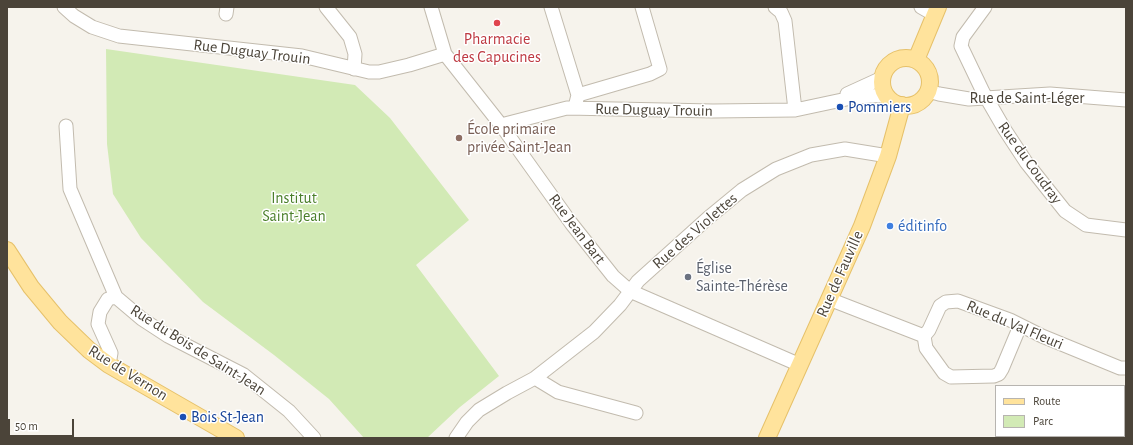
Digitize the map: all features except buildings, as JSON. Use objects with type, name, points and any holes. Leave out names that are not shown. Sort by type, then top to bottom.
[{"type":"main road","points":[[916,60],[931,10]]},
{"type":"main road","points":[[899,58],[916,60],[924,66],[928,73],[930,82],[928,91],[918,102],[902,105],[890,100],[882,87],[882,78],[885,69],[899,58]]},
{"type":"main road","name":"Rue de Fauville","points":[[767,438],[870,206],[888,156],[902,105]]},
{"type":"main road","name":"Rue de Vernon","points":[[7,250],[31,287],[60,322],[89,350],[109,365],[236,438]]},
{"type":"street","name":"Rue Duguay Trouin","points":[[64,7],[74,16],[92,27],[120,36],[302,56],[369,72],[379,72],[445,54]]},
{"type":"street","points":[[326,7],[350,37],[355,54],[354,68]]},
{"type":"street","name":"Rue Jean Bart","points":[[431,7],[445,54],[501,126],[613,276],[630,291],[800,365]]},
{"type":"street","points":[[551,7],[578,95],[575,108]]},
{"type":"street","points":[[578,95],[650,74],[660,68],[642,7]]},
{"type":"street","points":[[775,7],[781,12],[785,21],[794,110]]},
{"type":"street","name":"Rue du Coudray","points":[[985,7],[963,37],[961,46],[987,99],[1026,162],[1065,211],[1086,225],[1126,230]]},
{"type":"street","name":"Rue Duguay Trouin","points":[[808,108],[861,88],[882,78]]},
{"type":"street","name":"Rue de Saint-Léger","points":[[928,91],[948,96],[987,99],[1050,94],[1126,100]]},
{"type":"street","name":"Rue Duguay Trouin","points":[[501,126],[560,109],[713,111],[794,110],[856,97],[886,95]]},
{"type":"street","name":"Rue du Bois de Saint-Jean","points":[[66,126],[70,189],[116,297],[142,319],[168,336],[244,375],[289,411],[314,438]]},
{"type":"street","name":"Rue des Violettes","points":[[456,438],[467,422],[479,410],[535,378],[594,332],[620,305],[638,281],[708,218],[742,190],[776,169],[811,155],[845,149],[888,156]]},
{"type":"street","name":"Rue du Bois de Saint-Jean","points":[[109,365],[111,353],[98,324],[100,312],[108,300],[116,297]]},
{"type":"street","points":[[829,299],[924,336],[926,348],[944,373],[951,378],[994,376],[999,374],[1020,326]]},
{"type":"street","name":"Rue du Val Fleuri","points":[[924,336],[929,330],[940,306],[946,302],[958,301],[1120,368],[1126,368]]},
{"type":"street","points":[[535,378],[558,392],[636,413]]},
{"type":"green space","name":"Institut Saint-Jean","points":[[106,49],[355,85],[390,118],[469,220],[416,265],[499,376],[460,407],[427,438],[364,438],[329,399],[274,355],[203,302],[141,238],[113,194],[107,144]]},
{"type":"green space","points":[[1126,432],[1126,438],[1073,438],[1125,437]]},
{"type":"place","name":"Pharmacie des Capucines","points":[[497,23]]},
{"type":"place","name":"Pommiers","points":[[840,107]]},
{"type":"place","name":"École primaire privée Saint-Jean","points":[[459,138]]},
{"type":"place","name":"éditinfo","points":[[890,226]]},
{"type":"place","name":"Église Sainte-Thérèse","points":[[688,277]]},
{"type":"place","name":"Bois St-Jean","points":[[183,417]]}]
